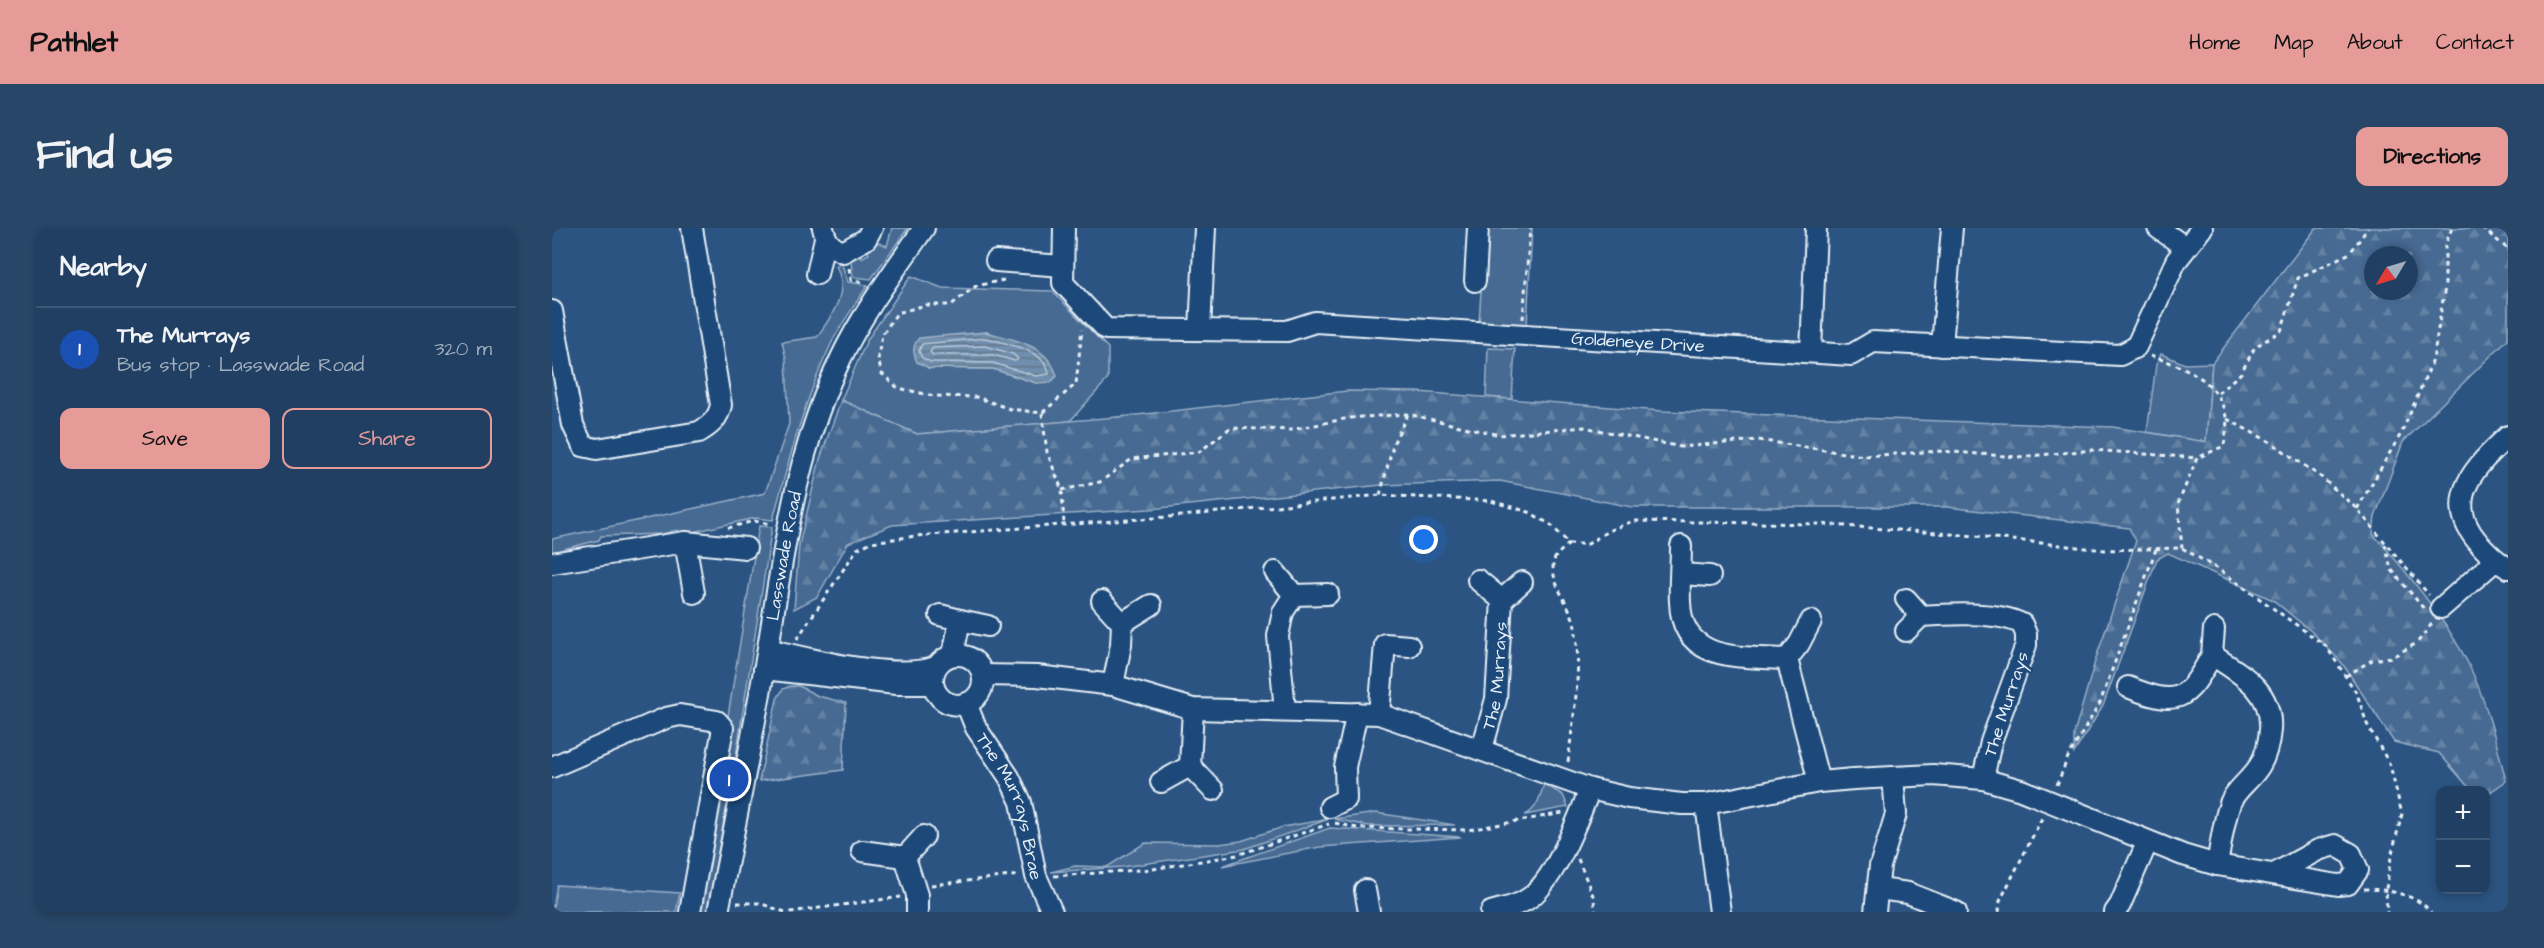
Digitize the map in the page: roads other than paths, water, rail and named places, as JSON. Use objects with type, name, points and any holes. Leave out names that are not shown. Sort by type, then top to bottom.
[{"type":"street","points":[[552,310],[573,425],[583,446],[597,449],[699,432],[708,427],[715,420],[721,405],[692,228]]},
{"type":"street","points":[[824,233],[833,248],[846,250],[866,239],[872,228]]},
{"type":"street","name":"Lasswade Road","points":[[718,912],[768,649],[796,480],[823,400],[841,358],[885,285],[924,228]]},
{"type":"street","name":"Goldeneye Drive","points":[[1064,228],[1063,283],[1106,329],[1287,331],[1315,322],[1851,355],[1873,342],[2120,355],[2136,347],[2185,247]]},
{"type":"street","points":[[1200,330],[1205,228]]},
{"type":"street","points":[[1475,280],[1478,228]]},
{"type":"street","points":[[1811,352],[1815,228]]},
{"type":"street","points":[[1942,346],[1952,228]]},
{"type":"street","points":[[2158,228],[2185,247],[2202,228]]},
{"type":"street","points":[[817,274],[824,233]]},
{"type":"street","points":[[996,261],[1063,266]]},
{"type":"street","points":[[2441,608],[2502,564],[2471,534],[2462,517],[2461,497],[2467,483],[2489,453],[2508,435]]},
{"type":"street","points":[[685,542],[694,592]]},
{"type":"street","points":[[552,563],[685,542],[746,548]]},
{"type":"street","points":[[1681,546],[1682,616],[1694,640],[1715,653],[1787,659]]},
{"type":"street","points":[[1275,572],[1294,595]]},
{"type":"street","points":[[1681,574],[1710,576]]},
{"type":"street","name":"The Murrays","points":[[1478,580],[1502,600]]},
{"type":"street","name":"The Murrays","points":[[1482,749],[1496,699],[1502,600],[1522,582]]},
{"type":"street","points":[[1294,595],[1328,594]]},
{"type":"street","points":[[1285,711],[1278,636],[1283,612],[1294,595]]},
{"type":"street","points":[[1906,599],[1921,616],[1906,631]]},
{"type":"street","points":[[1102,601],[1122,623],[1121,645],[1113,685]]},
{"type":"street","points":[[1122,623],[1151,605]]},
{"type":"street","name":"The Murrays","points":[[1921,616],[1966,613],[2013,619],[2022,624],[2026,634],[2026,645],[1991,742],[1983,779]]},
{"type":"street","points":[[940,615],[988,626]]},
{"type":"street","points":[[953,655],[960,620]]},
{"type":"street","points":[[1787,659],[1799,644],[1811,621]]},
{"type":"street","points":[[2128,687],[2161,700],[2181,696],[2198,680],[2212,655],[2214,628]]},
{"type":"street","points":[[1379,714],[1385,644],[1409,646]]},
{"type":"street","points":[[768,649],[831,663],[935,676]]},
{"type":"street","points":[[953,655],[969,657],[980,668],[983,675],[981,689],[966,704],[949,703],[936,692],[935,676],[946,657],[953,655]]},
{"type":"street","points":[[2212,655],[2250,680],[2263,694],[2270,708],[2271,723],[2270,737],[2260,766],[2232,800],[2217,865]]},
{"type":"street","points":[[1787,659],[1819,783]]},
{"type":"street","points":[[764,669],[896,684],[935,676]]},
{"type":"street","name":"The Murrays","points":[[983,675],[1045,676],[1113,685],[1193,709],[1379,714],[1590,789],[1629,798],[1706,804],[1819,783],[1956,775],[1983,779],[2050,801],[2147,843],[2217,865],[2361,889]]},
{"type":"street","name":"The Murrays Brae","points":[[966,704],[976,728],[1009,777],[1021,802],[1036,876],[1052,912]]},
{"type":"street","points":[[1193,709],[1190,766],[1213,790]]},
{"type":"street","points":[[1344,804],[1346,767],[1357,713]]},
{"type":"street","points":[[552,767],[666,718],[680,716],[717,721],[723,728],[690,912]]},
{"type":"street","points":[[1161,782],[1190,766]]},
{"type":"street","points":[[1875,912],[1880,866],[1896,814],[1893,777]]},
{"type":"street","points":[[1491,912],[1529,899],[1545,881],[1569,838],[1590,789]]},
{"type":"street","points":[[1706,804],[1720,912]]},
{"type":"street","points":[[905,857],[924,836]]},
{"type":"street","points":[[2115,912],[2147,843]]},
{"type":"street","points":[[2274,874],[2318,850],[2335,845],[2351,854],[2358,870],[2348,884],[2338,885]]},
{"type":"street","points":[[862,850],[905,857]]},
{"type":"street","points":[[905,857],[917,903]]},
{"type":"street","points":[[1879,889],[1908,893],[1956,912]]},
{"type":"street","points":[[1365,890],[1369,912]]},
{"type":"water","points":[[986,332],[1019,341],[1038,350],[1052,365],[1057,376],[1051,382],[1036,383],[993,369],[929,368],[917,362],[914,349],[919,338]]},
{"type":"place","name":"The Murrays","points":[[729,779]]}]
